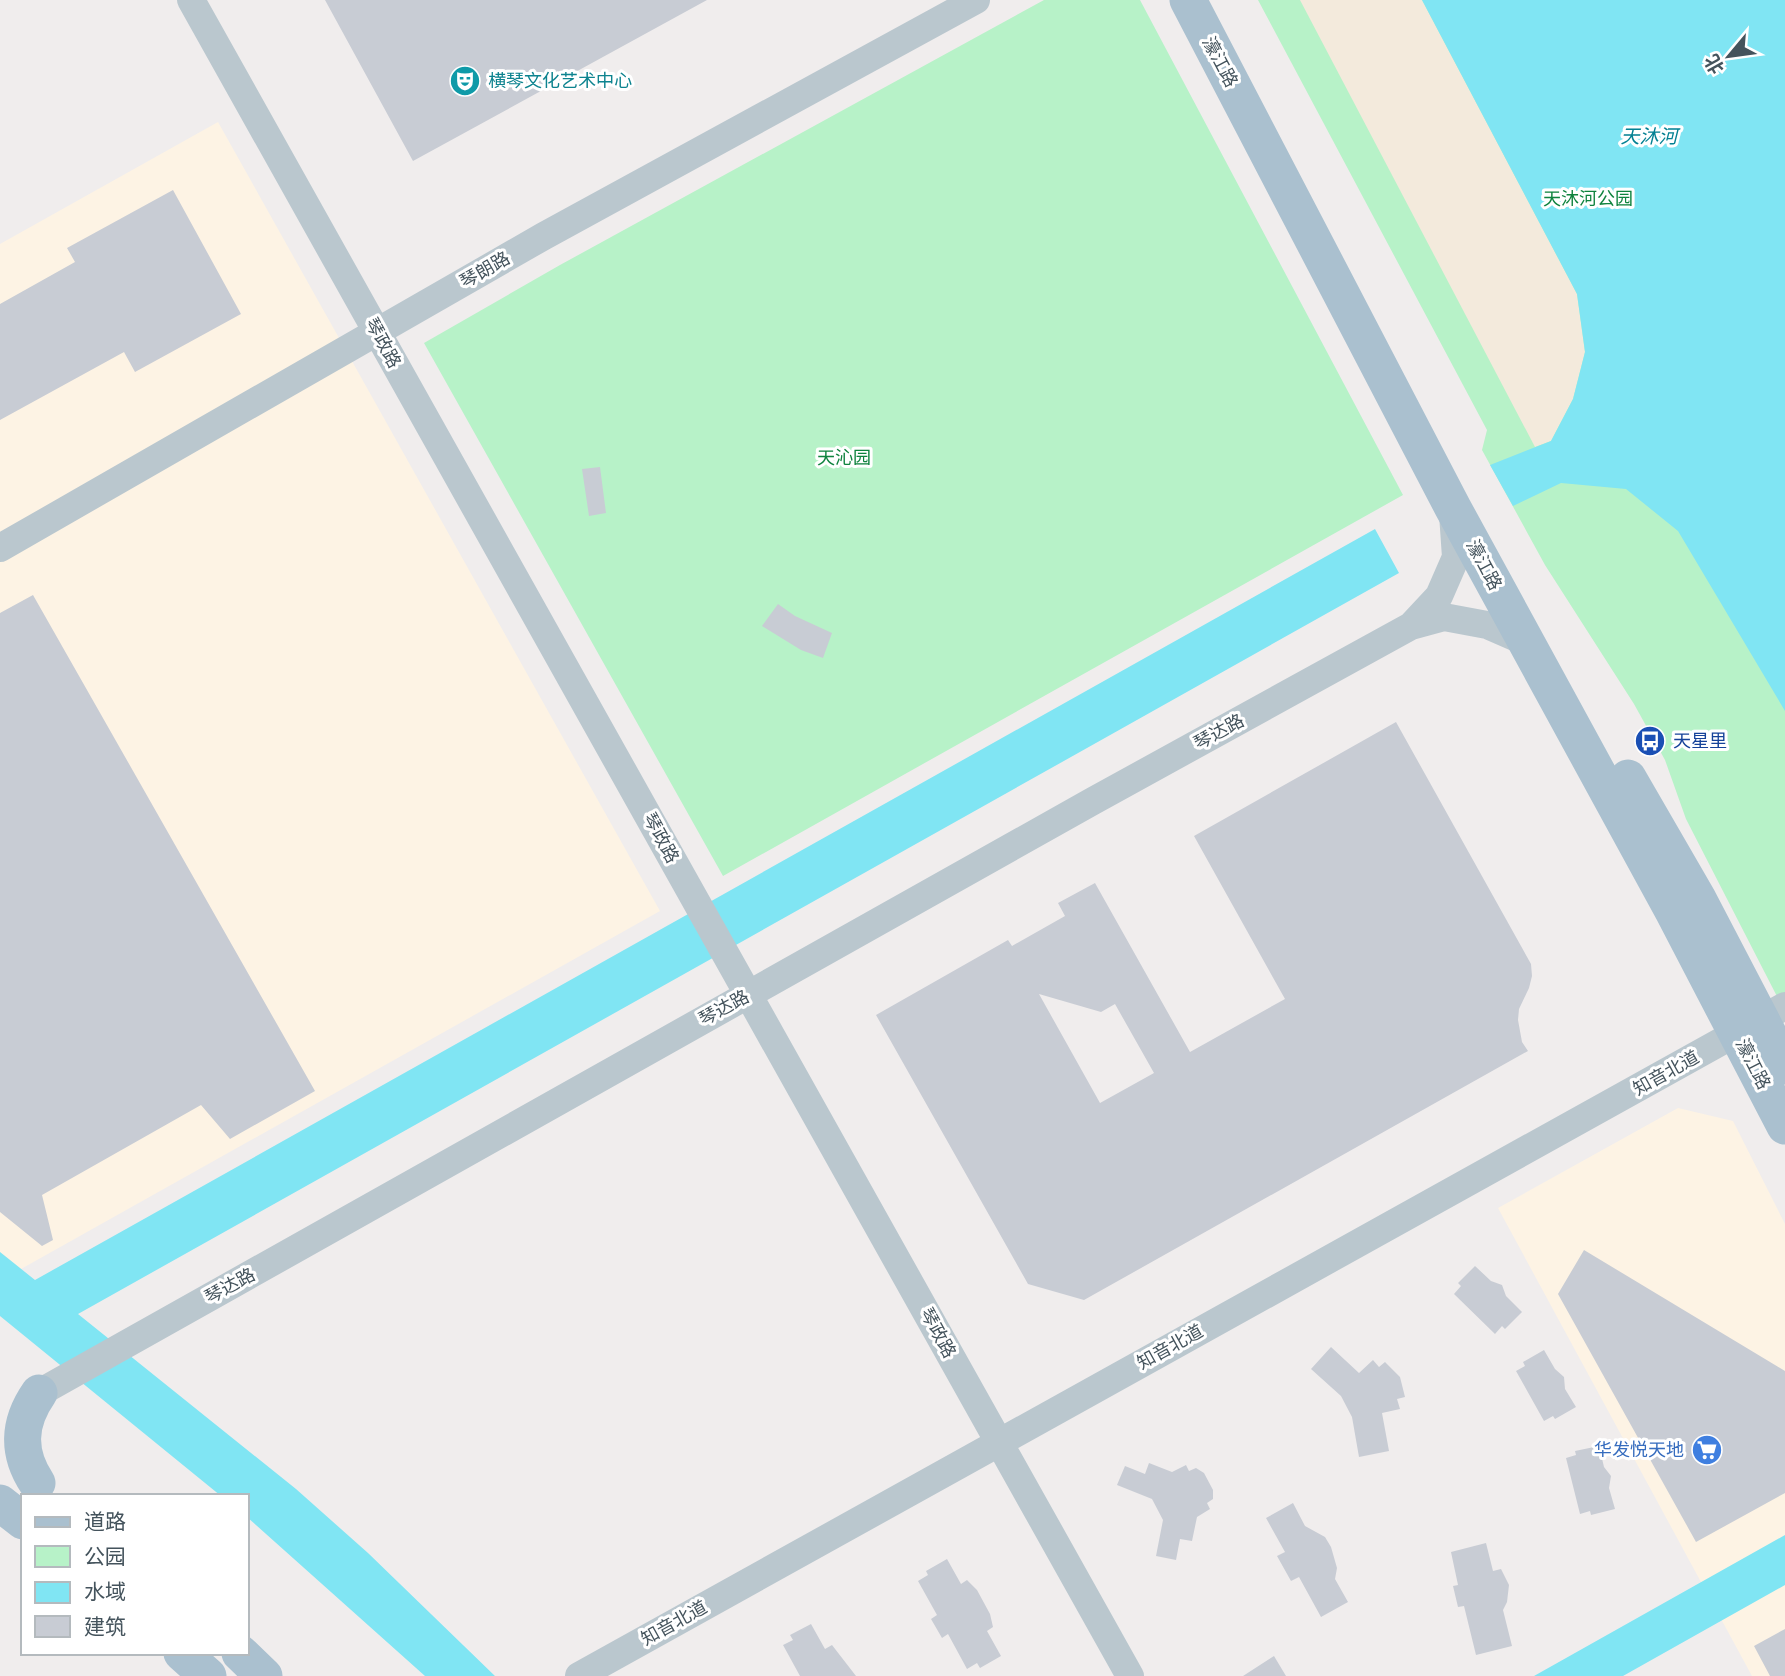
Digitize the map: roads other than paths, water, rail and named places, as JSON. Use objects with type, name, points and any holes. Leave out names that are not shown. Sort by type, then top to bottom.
[{"type":"main road","name":"濠江路","points":[[1188,0],[1453,508],[1673,911],[1761,1020],[1785,1126]]},
{"type":"main road","name":"濠江路","points":[[1213,0],[1545,632],[1698,899],[1785,1066]]},
{"type":"main road","points":[[0,1406],[39,1393]]},
{"type":"main road","points":[[39,1393],[30,1405],[22,1432],[24,1459],[45,1490]]},
{"type":"main road","points":[[0,1454],[45,1490]]},
{"type":"main road","points":[[0,1503],[21,1519]]},
{"type":"main road","points":[[184,1655],[208,1676]]},
{"type":"main road","points":[[242,1655],[264,1676]]},
{"type":"street","name":"琴政路","points":[[191,0],[1130,1676]]},
{"type":"street","name":"琴朗路","points":[[0,548],[556,229],[976,0]]},
{"type":"street","points":[[1411,626],[1439,596],[1456,557],[1453,508]]},
{"type":"street","points":[[1411,626],[1444,617],[1487,625],[1526,642]]},
{"type":"street","name":"琴达路","points":[[39,1393],[1411,626]]},
{"type":"street","name":"知音北道","points":[[579,1676],[1761,1020]]},
{"type":"water","name":"天沐河","points":[[1422,0],[1785,0],[1785,711],[1678,531],[1626,489],[1561,483],[1513,506],[1490,465],[1551,441],[1573,399],[1585,352],[1577,294]]},
{"type":"water","points":[[1375,529],[1399,573],[78,1314],[296,1489],[368,1553],[495,1676],[425,1676],[248,1518],[248,1494],[219,1494],[0,1316],[0,1252],[35,1280]]},
{"type":"water","points":[[1785,1535],[1785,1585],[1623,1676],[1534,1676]]},
{"type":"place","name":"横琴文化艺术中心","points":[[465,81]]},
{"type":"place","name":"天星里","points":[[1650,741]]},
{"type":"place","name":"华发悦天地","points":[[1707,1450]]},
{"type":"park label","name":"天沐河公园","points":[[1588,199]]},
{"type":"park label","name":"天沁园","points":[[844,458]]}]
